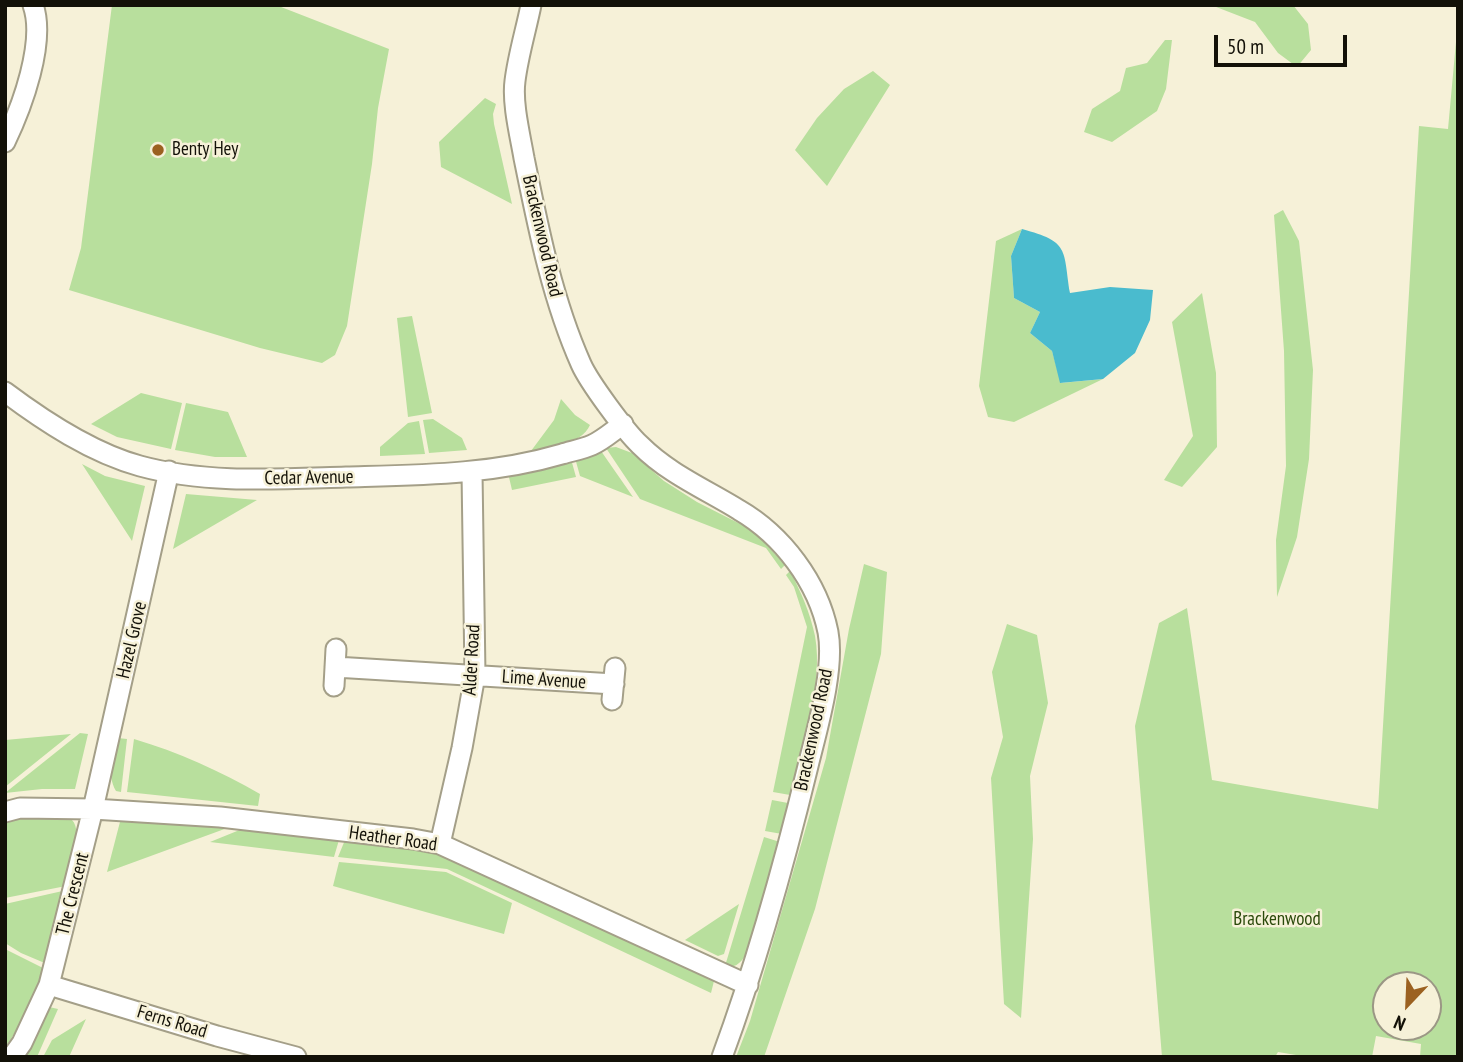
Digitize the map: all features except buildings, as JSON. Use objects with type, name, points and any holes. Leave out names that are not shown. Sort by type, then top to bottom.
[{"type":"street","points":[[5,142],[27,87],[38,26],[33,5]]},
{"type":"street","name":"Brackenwood Road","points":[[531,5],[515,83],[519,131],[559,308],[582,367],[638,444],[673,474],[742,511],[773,534],[816,594],[828,632],[829,658],[820,715],[782,872],[748,985],[722,1057]]},
{"type":"street","name":"Cedar Avenue","points":[[5,392],[51,423],[114,457],[141,466],[211,478],[472,472],[530,463],[593,444],[623,424]]},
{"type":"street","name":"Hazel Grove","points":[[93,809],[169,471]]},
{"type":"street","name":"Alder Road","points":[[440,844],[475,675],[472,472]]},
{"type":"street","name":"Lime Avenue","points":[[335,667],[614,684]]},
{"type":"street","points":[[5,812],[20,808],[93,809]]},
{"type":"street","name":"Heather Road","points":[[93,809],[220,817],[440,844],[748,985]]},
{"type":"street","name":"The Crescent","points":[[12,1057],[49,985],[93,809]]},
{"type":"street","name":"Ferns Road","points":[[49,985],[296,1057]]},
{"type":"green space","points":[[112,5],[276,5],[389,49],[347,326],[335,355],[322,363],[260,348],[69,290],[81,248]]},
{"type":"green space","points":[[1211,5],[1293,5],[1308,24],[1311,50],[1297,67],[1278,53],[1255,22]]},
{"type":"green space","name":"Brackenwood","points":[[1458,5],[1458,1057],[1420,1057],[1421,1044],[1404,1041],[1442,1041],[1442,971],[1372,971],[1372,1041],[1375,1041],[1372,1057],[1308,1057],[1278,1052],[1275,1057],[1162,1057],[1135,726],[1159,623],[1187,608],[1212,780],[1378,809],[1419,126],[1448,129]]},
{"type":"green space","points":[[1165,40],[1172,40],[1166,89],[1157,111],[1112,142],[1084,132],[1092,109],[1120,91],[1126,68],[1147,63]]},
{"type":"green space","points":[[873,71],[890,85],[827,186],[795,150],[817,118],[844,89]]},
{"type":"green space","points":[[485,98],[496,104],[494,124],[512,204],[441,167],[439,142]]},
{"type":"green space","points":[[1283,210],[1299,241],[1313,370],[1309,459],[1297,537],[1277,597],[1276,540],[1286,466],[1284,351],[1274,215]]},
{"type":"green space","points":[[1022,229],[1011,256],[1014,298],[1040,312],[1030,333],[1052,351],[1061,383],[1103,379],[1014,422],[988,417],[979,386],[996,241]]},
{"type":"green space","points":[[1202,293],[1216,373],[1217,447],[1182,487],[1164,480],[1193,436],[1172,322]]},
{"type":"green space","points":[[412,316],[432,413],[408,417],[397,318]]},
{"type":"green space","points":[[141,393],[182,403],[171,449],[117,437],[91,424]]},
{"type":"green space","points":[[561,399],[575,415],[590,425],[586,432],[572,441],[531,451],[554,420]]},
{"type":"green space","points":[[186,403],[228,412],[247,457],[215,457],[175,450]]},
{"type":"green space","points":[[433,419],[462,438],[467,450],[429,453],[423,420]]},
{"type":"green space","points":[[419,421],[425,454],[380,456],[380,447],[408,423]]},
{"type":"green space","points":[[616,447],[632,453],[664,481],[697,502],[754,531],[785,565],[781,569],[766,548],[640,499],[606,448]]},
{"type":"green space","points":[[601,451],[633,497],[580,476],[575,458]]},
{"type":"green space","points":[[571,459],[576,477],[512,490],[508,473]]},
{"type":"green space","points":[[82,464],[105,476],[145,486],[132,541]]},
{"type":"green space","points":[[186,494],[257,500],[173,549]]},
{"type":"green space","points":[[864,564],[887,572],[881,654],[815,909],[764,1057],[736,1057],[750,1021],[826,758],[849,629]]},
{"type":"green space","points":[[790,571],[811,619],[817,655],[810,716],[790,795],[773,792],[807,627],[794,587],[786,575]]},
{"type":"green space","points":[[1007,624],[1037,635],[1048,703],[1030,776],[1033,839],[1021,1018],[1004,1004],[991,778],[1003,737],[992,672]]},
{"type":"green space","points":[[80,733],[88,734],[75,789],[5,793]]},
{"type":"green space","points":[[71,734],[5,787],[5,740]]},
{"type":"green space","points":[[118,738],[127,739],[121,792],[116,791],[111,778]]},
{"type":"green space","points":[[134,739],[183,756],[260,794],[258,806],[127,792]]},
{"type":"green space","points":[[772,800],[788,803],[782,834],[765,831]]},
{"type":"green space","points":[[57,814],[72,820],[77,833],[66,886],[5,898],[5,818]]},
{"type":"green space","points":[[121,818],[230,827],[107,872]]},
{"type":"green space","points":[[242,829],[339,840],[334,857],[210,842]]},
{"type":"green space","points":[[764,837],[780,842],[750,947],[737,964],[725,966]]},
{"type":"green space","points":[[345,840],[430,848],[714,981],[711,993],[447,869],[338,857]]},
{"type":"green space","points":[[339,862],[446,872],[512,903],[504,934],[333,886]]},
{"type":"green space","points":[[67,890],[47,964],[5,943],[5,904]]},
{"type":"green space","points":[[739,904],[724,954],[718,956],[685,940]]},
{"type":"green space","points":[[5,949],[45,969],[16,1031],[5,1048]]},
{"type":"green space","points":[[49,1007],[58,1009],[37,1057],[22,1057]]},
{"type":"green space","points":[[86,1019],[69,1057],[43,1057],[52,1040]]},
{"type":"water","points":[[1022,229],[1049,238],[1061,249],[1070,293],[1110,287],[1153,290],[1150,320],[1135,353],[1103,379],[1060,383],[1052,351],[1030,333],[1040,312],[1014,298],[1011,256]]},
{"type":"place","name":"Benty Hey","points":[[158,150]]}]
